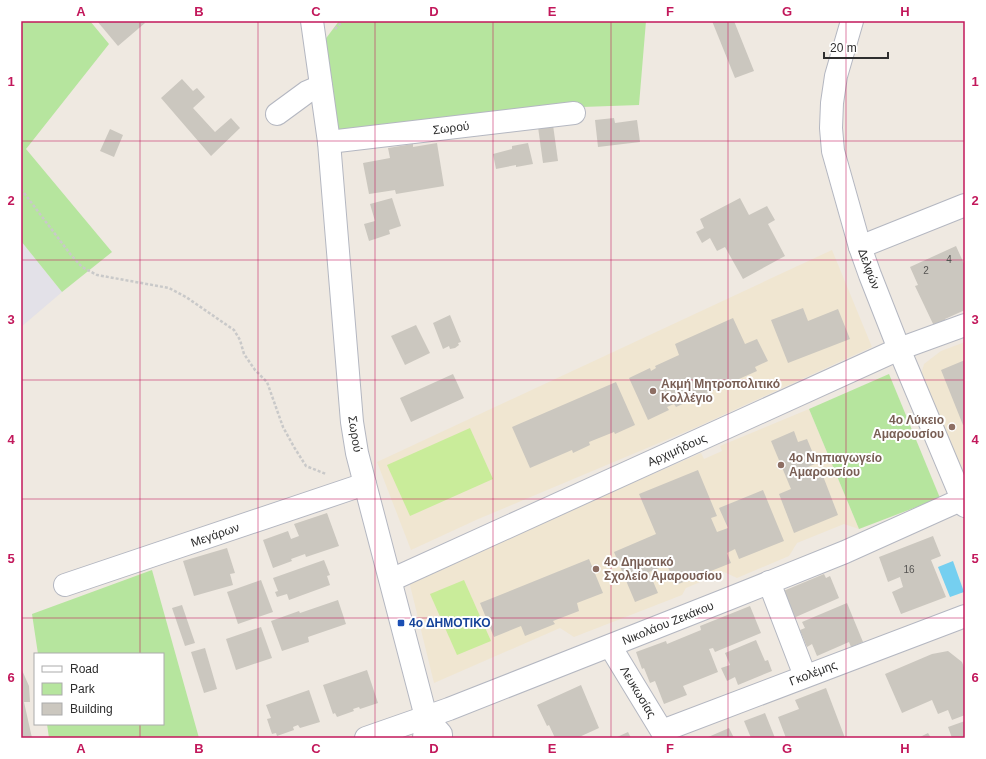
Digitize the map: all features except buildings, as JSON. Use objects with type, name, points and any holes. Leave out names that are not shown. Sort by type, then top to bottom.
[{"type":"street","name":"Σωρού","points":[[312,21],[329,142],[352,422],[357,453],[390,580],[425,728],[441,734],[442,738]]},
{"type":"street","name":"Δελφών","points":[[852,21],[836,76],[832,103],[833,151],[860,247],[899,349],[964,501]]},
{"type":"street","points":[[277,114],[307,92],[321,86]]},
{"type":"street","name":"Σωρού","points":[[329,142],[574,113]]},
{"type":"street","points":[[860,247],[965,205]]},
{"type":"street","name":"Αρχιμήδους","points":[[390,580],[899,349],[965,325]]},
{"type":"street","name":"Μεγάρων","points":[[65,585],[365,484]]},
{"type":"street","name":"Νικολάου Ζεκάκου","points":[[366,738],[425,728],[610,646],[846,552],[964,501]]},
{"type":"street","points":[[769,582],[805,676]]},
{"type":"street","name":"Γκολέμης","points":[[664,734],[805,676],[965,616]]},
{"type":"street","name":"Λευκωσίας","points":[[610,646],[664,734]]},
{"type":"path","points":[[21,189],[71,255],[82,267],[97,275],[169,288],[186,297],[234,330],[240,340],[244,354],[255,370],[267,382],[283,427],[306,466],[331,475]]},
{"type":"shaded area","points":[[21,241],[62,292],[21,327]]},
{"type":"shaded area","name":"Ακμή Μητροπολιτικό Κολλέγιο","points":[[832,250],[872,347],[697,427],[476,520],[411,550],[377,462]]},
{"type":"shaded area","name":"4ο Λύκειο Αμαρουσίου","points":[[965,342],[965,478],[923,386],[922,371],[924,364],[941,351]]},
{"type":"shaded area","name":"4ο Δημοτικό Σχολείο Αμαρουσίου","points":[[809,409],[859,529],[844,524],[797,543],[789,556],[737,578],[724,572],[686,588],[682,595],[574,637],[560,628],[434,683],[409,581],[701,453],[704,459],[722,451],[720,446]]},
{"type":"green space","points":[[21,21],[90,21],[109,44],[26,149],[112,252],[62,292],[21,241]]},
{"type":"green space","points":[[339,21],[646,21],[639,105],[582,107],[335,130],[324,41]]},
{"type":"green space","points":[[889,374],[940,498],[859,529],[809,409]]},
{"type":"green space","points":[[470,428],[493,479],[410,516],[387,465]]},
{"type":"green space","points":[[152,570],[199,738],[49,738],[47,725],[164,725],[164,653],[38,653],[32,614]]},
{"type":"green space","points":[[464,580],[491,641],[457,655],[430,594]]},
{"type":"water","points":[[953,561],[964,592],[950,597],[938,567]]},
{"type":"place","name":"Ακμή Μητροπολιτικό Κολλέγιο","points":[[653,391]]},
{"type":"place","name":"4ο Λύκειο Αμαρουσίου","points":[[952,427]]},
{"type":"place","name":"4ο Νηπιαγωγείο Αμαρουσίου","points":[[781,465]]},
{"type":"place","name":"4ο Δημοτικό Σχολείο Αμαρουσίου","points":[[596,569]]},
{"type":"place","name":"4ο ΔΗΜΟΤΙΚΟ","points":[[401,623]]}]
